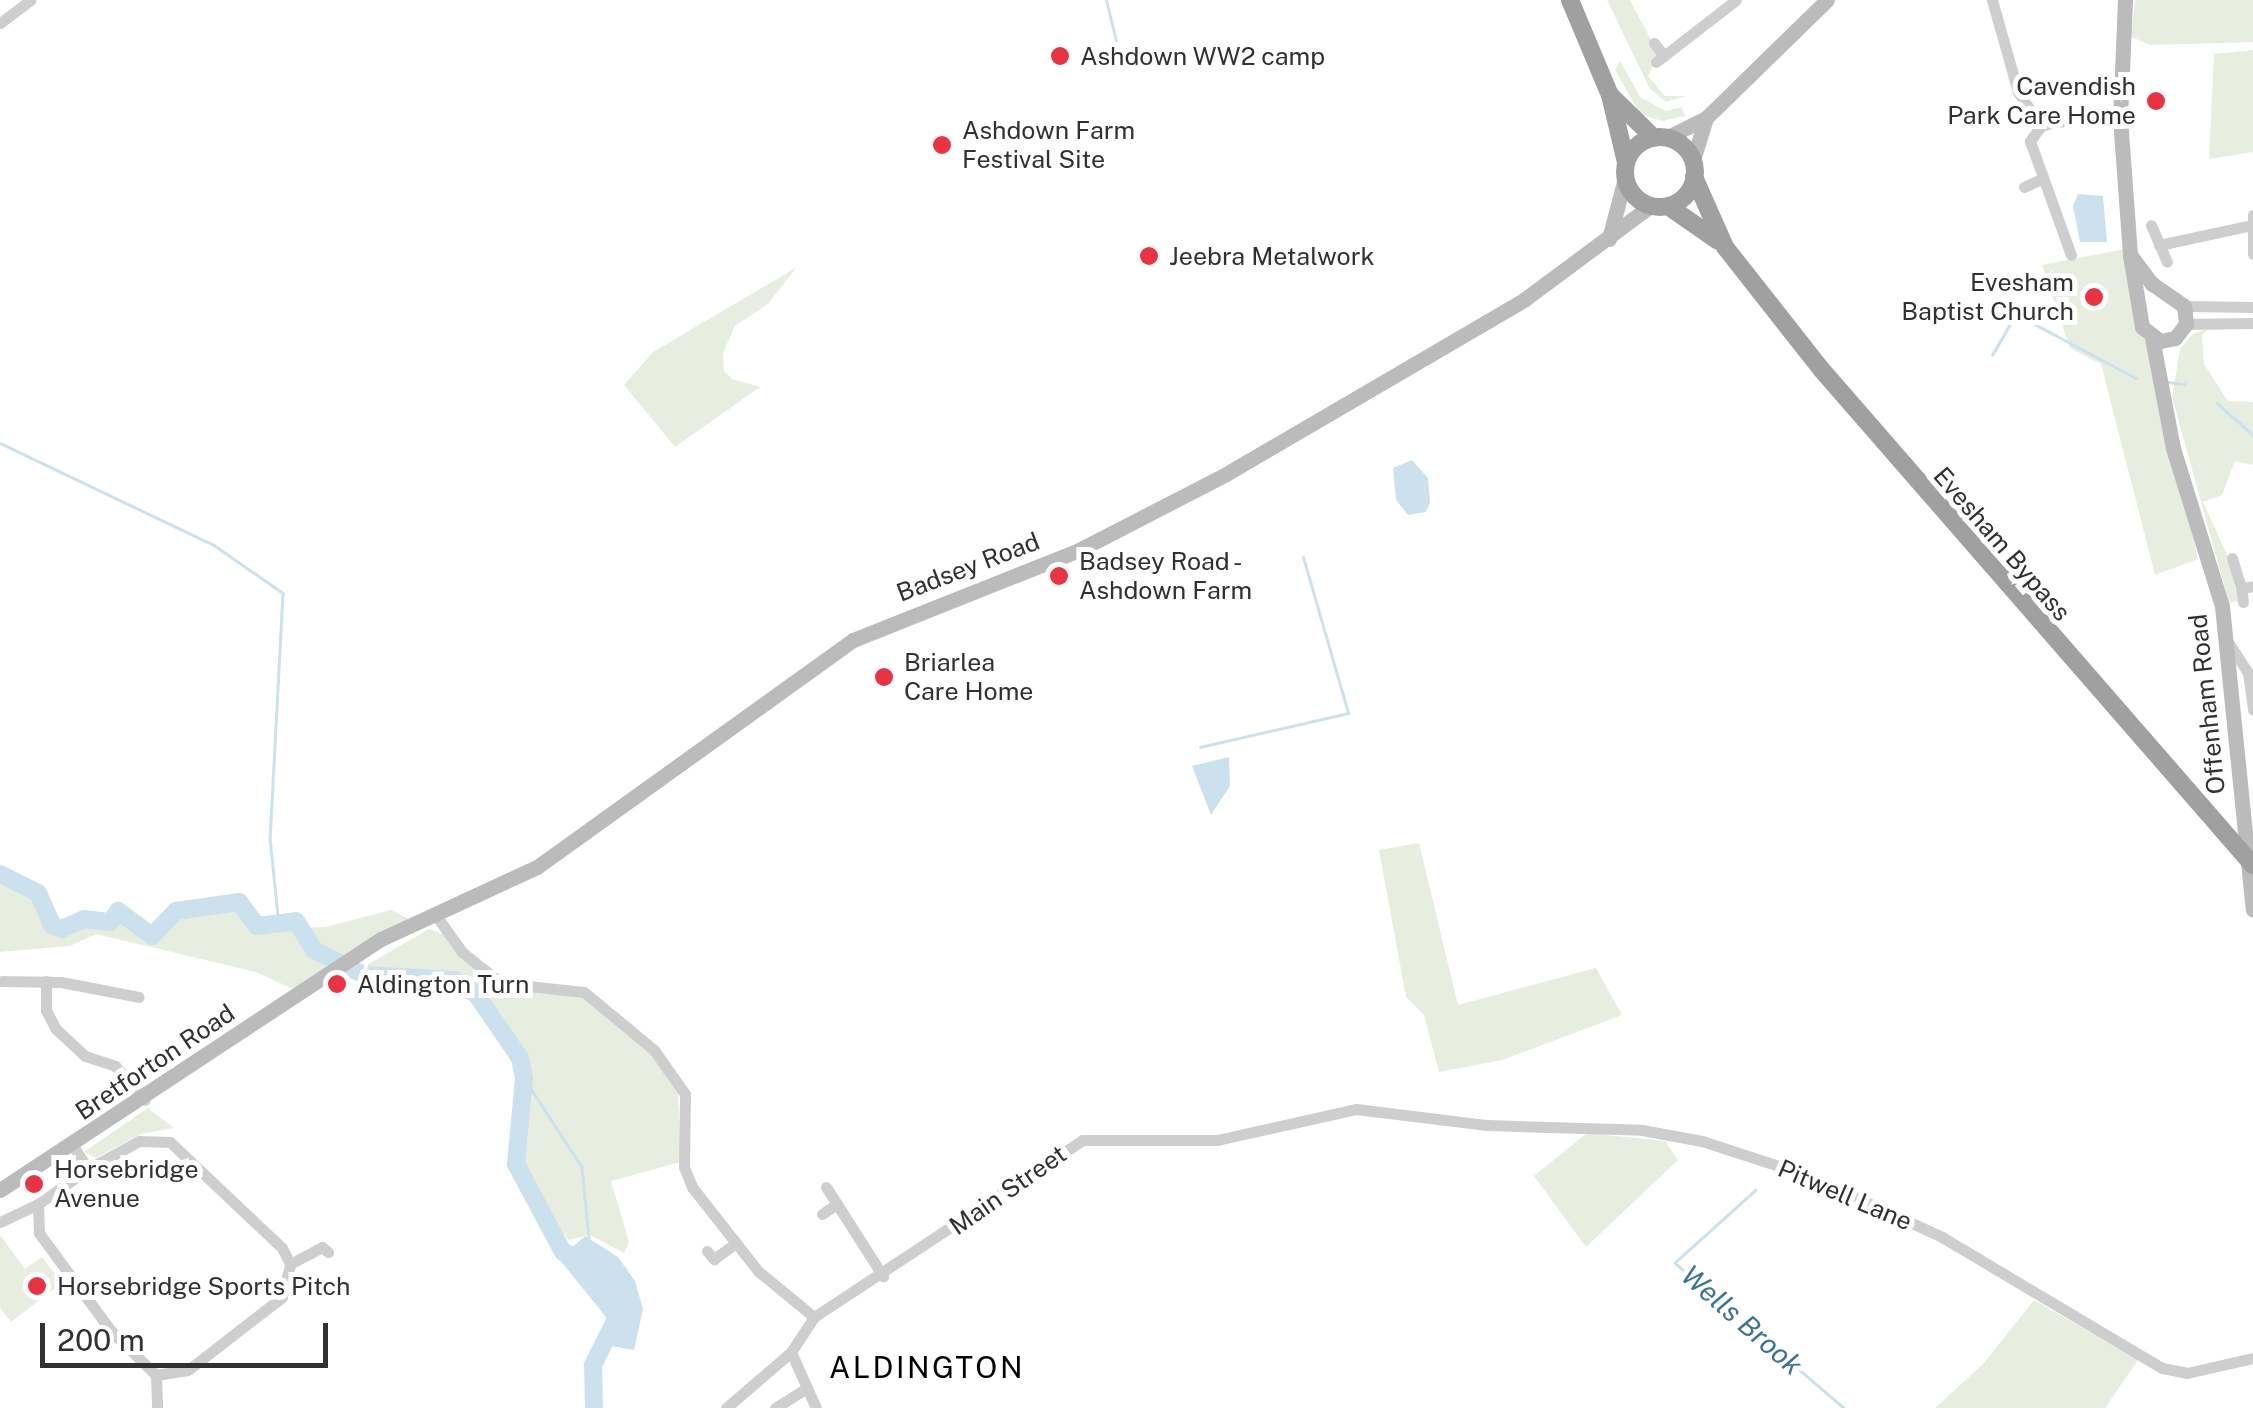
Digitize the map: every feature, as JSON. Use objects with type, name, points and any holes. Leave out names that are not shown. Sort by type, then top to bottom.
[{"type":"highway","points":[[1570,0],[1610,95],[1634,196],[1659,206],[1686,196],[1694,168],[1610,95]]},
{"type":"highway","points":[[1626,170],[1637,146],[1660,138]]},
{"type":"highway","name":"Evesham Bypass","points":[[1694,168],[1725,246],[1986,566],[2253,865]]},
{"type":"highway","name":"Evesham Bypass","points":[[1659,206],[1725,246]]},
{"type":"main road","points":[[1660,138],[1706,118],[1828,0]]},
{"type":"main road","points":[[2124,0],[2120,118],[2130,254],[2142,327],[2152,338],[2180,331],[2184,306],[2165,294],[2130,254]]},
{"type":"main road","points":[[1694,168],[1706,118]]},
{"type":"main road","points":[[1609,238],[1626,170]]},
{"type":"main road","name":"Badsey Road","points":[[355,955],[537,868],[853,640],[1079,550],[1226,474],[1462,339],[1659,206]]},
{"type":"main road","points":[[2141,311],[2150,298],[2165,294]]},
{"type":"main road","name":"Offenham Road","points":[[2162,382],[2180,331]]},
{"type":"main road","name":"Offenham Road","points":[[2152,338],[2173,448],[2228,642],[2253,909]]},
{"type":"main road","name":"Bretforton Road","points":[[0,1190],[145,1100],[355,955]]},
{"type":"street","points":[[0,23],[30,0]]},
{"type":"street","points":[[1654,43],[1660,59],[1736,0]]},
{"type":"street","points":[[1992,0],[2018,92],[2041,126]]},
{"type":"street","points":[[2041,126],[2120,118]]},
{"type":"street","points":[[2041,126],[2030,147],[2071,255]]},
{"type":"street","points":[[2024,188],[2043,178]]},
{"type":"street","points":[[2159,245],[2251,220],[2253,254]]},
{"type":"street","points":[[2150,225],[2167,262]]},
{"type":"street","points":[[2184,306],[2253,307]]},
{"type":"street","points":[[2180,331],[2253,323]]},
{"type":"street","points":[[2232,558],[2247,587],[2244,602]]},
{"type":"street","points":[[2228,642],[2248,673],[2253,710]]},
{"type":"street","points":[[436,914],[462,952],[501,983],[584,992],[654,1050],[688,1103],[687,1178],[758,1271],[814,1317],[791,1352],[726,1408]]},
{"type":"street","points":[[2,981],[46,981],[140,997]]},
{"type":"street","points":[[46,981],[46,1010],[55,1028],[85,1056],[115,1066],[145,1100]]},
{"type":"street","name":"Main Street","points":[[814,1317],[883,1276],[1082,1140],[1217,1140],[1323,1113],[1401,1113]]},
{"type":"street","name":"Pitwell Lane","points":[[1401,1113],[1487,1125],[1642,1130],[1702,1141],[1810,1176],[1942,1236],[2162,1368],[2187,1373],[2253,1358]]},
{"type":"street","points":[[0,1222],[38,1204],[88,1169],[139,1141],[170,1142],[282,1248],[290,1264],[282,1298],[188,1370],[156,1374],[127,1350],[56,1260],[40,1234],[38,1204]]},
{"type":"street","points":[[74,1146],[88,1169]]},
{"type":"street","points":[[826,1187],[883,1276]]},
{"type":"street","points":[[822,1214],[836,1204]]},
{"type":"street","points":[[707,1252],[714,1259],[736,1244]]},
{"type":"street","points":[[290,1264],[322,1246],[328,1252]]},
{"type":"street","points":[[791,1352],[816,1408]]},
{"type":"street","points":[[156,1374],[156,1408]]},
{"type":"street","points":[[775,1408],[805,1390]]},
{"type":"shaded area","points":[[1607,0],[1630,0],[1659,55],[1648,76],[1665,96],[1686,96],[1666,102],[1650,89]]},
{"type":"shaded area","points":[[2135,0],[2253,0],[2253,42],[2151,45],[2131,37]]},
{"type":"shaded area","points":[[2253,50],[2253,152],[2209,159],[2214,54]]},
{"type":"shaded area","points":[[1620,61],[1641,98],[1666,111],[1682,107],[1685,116],[1662,121],[1640,114],[1615,70]]},
{"type":"shaded area","points":[[2125,249],[2139,333],[2149,344],[2198,559],[2155,575],[2101,364],[2070,348],[2042,265]]},
{"type":"shaded area","points":[[797,267],[768,304],[735,326],[723,353],[724,371],[732,379],[760,387],[675,447],[624,385],[653,352]]},
{"type":"shaded area","points":[[2209,328],[2202,335],[2204,364],[2228,401],[2253,402],[2253,465],[2235,461],[2222,495],[2203,502],[2228,557],[2238,601],[2229,603],[2172,397],[2180,349],[2193,334]]},
{"type":"shaded area","points":[[1419,843],[1458,1005],[1596,968],[1622,1015],[1502,1060],[1439,1072],[1424,1015],[1406,997],[1379,850]]},
{"type":"shaded area","points":[[0,874],[38,893],[52,925],[61,929],[84,919],[109,922],[118,911],[152,936],[176,911],[239,902],[257,926],[268,928],[296,921],[302,928],[326,927],[391,910],[411,920],[295,990],[256,972],[96,934],[70,946],[0,952]]},
{"type":"shaded area","points":[[429,929],[443,934],[505,990],[569,993],[597,1004],[662,1064],[678,1088],[681,1162],[611,1181],[629,1242],[624,1253],[590,1235],[569,1240],[540,1204],[523,1164],[520,1058],[476,994],[455,980],[384,979],[367,965]]},
{"type":"shaded area","points":[[148,1108],[174,1128],[141,1134],[96,1158],[84,1152]]},
{"type":"shaded area","points":[[1587,1133],[1665,1141],[1678,1160],[1586,1247],[1534,1176]]},
{"type":"shaded area","points":[[0,1235],[25,1269],[42,1257],[62,1283],[11,1322],[0,1308]]},
{"type":"shaded area","points":[[2034,1300],[2138,1360],[2105,1408],[1935,1408],[1983,1364]]},
{"type":"water","points":[[2078,194],[2103,196],[2107,242],[2080,242],[2073,206]]},
{"type":"water","points":[[1412,460],[1428,478],[1430,503],[1426,512],[1408,515],[1396,500],[1393,468]]},
{"type":"water","points":[[1229,757],[1230,786],[1211,815],[1192,766]]},
{"type":"water","points":[[585,1236],[618,1257],[635,1281],[643,1309],[634,1350],[606,1345],[606,1317],[559,1259]]},
{"type":"waterway","points":[[1091,58],[1118,49],[1106,0]]},
{"type":"waterway","points":[[1992,355],[2016,314],[2136,378]]},
{"type":"waterway","points":[[2168,382],[2185,384]]},
{"type":"waterway","points":[[2217,403],[2253,435]]},
{"type":"waterway","points":[[0,443],[214,545],[283,593],[270,837],[279,925]]},
{"type":"waterway","points":[[1200,747],[1348,713],[1303,557]]},
{"type":"waterway","points":[[0,874],[38,893],[52,925],[61,929],[84,919],[110,922],[118,911],[152,936],[176,911],[239,902],[257,926],[296,921],[314,950],[364,975],[455,980],[476,994],[520,1058],[524,1078],[516,1164],[563,1252],[584,1259]]},
{"type":"waterway","points":[[524,1078],[582,1167],[589,1238]]},
{"type":"waterway","name":"Wells Brook","points":[[1756,1190],[1675,1263],[1844,1408]]},
{"type":"waterway","points":[[594,1408],[593,1365],[613,1325]]},
{"type":"place","name":"Ashdown WW2 camp","points":[[1060,56]]},
{"type":"place","name":"Cavendish Park Care Home","points":[[2156,101]]},
{"type":"place","name":"Ashdown Farm Festival Site","points":[[942,145]]},
{"type":"place","name":"Jeebra Metalwork","points":[[1149,256]]},
{"type":"place","name":"Evesham Baptist Church","points":[[2094,297]]},
{"type":"place","name":"Badsey Road - Ashdown Farm","points":[[1059,576]]},
{"type":"place","name":"Briarlea Care Home","points":[[884,677]]},
{"type":"place","name":"Aldington Turn","points":[[337,984]]},
{"type":"place","name":"Horsebridge Avenue","points":[[34,1184]]},
{"type":"place","name":"Horsebridge Sports Pitch","points":[[37,1286]]},
{"type":"district","name":"ALDINGTON","points":[[927,1367]]}]
